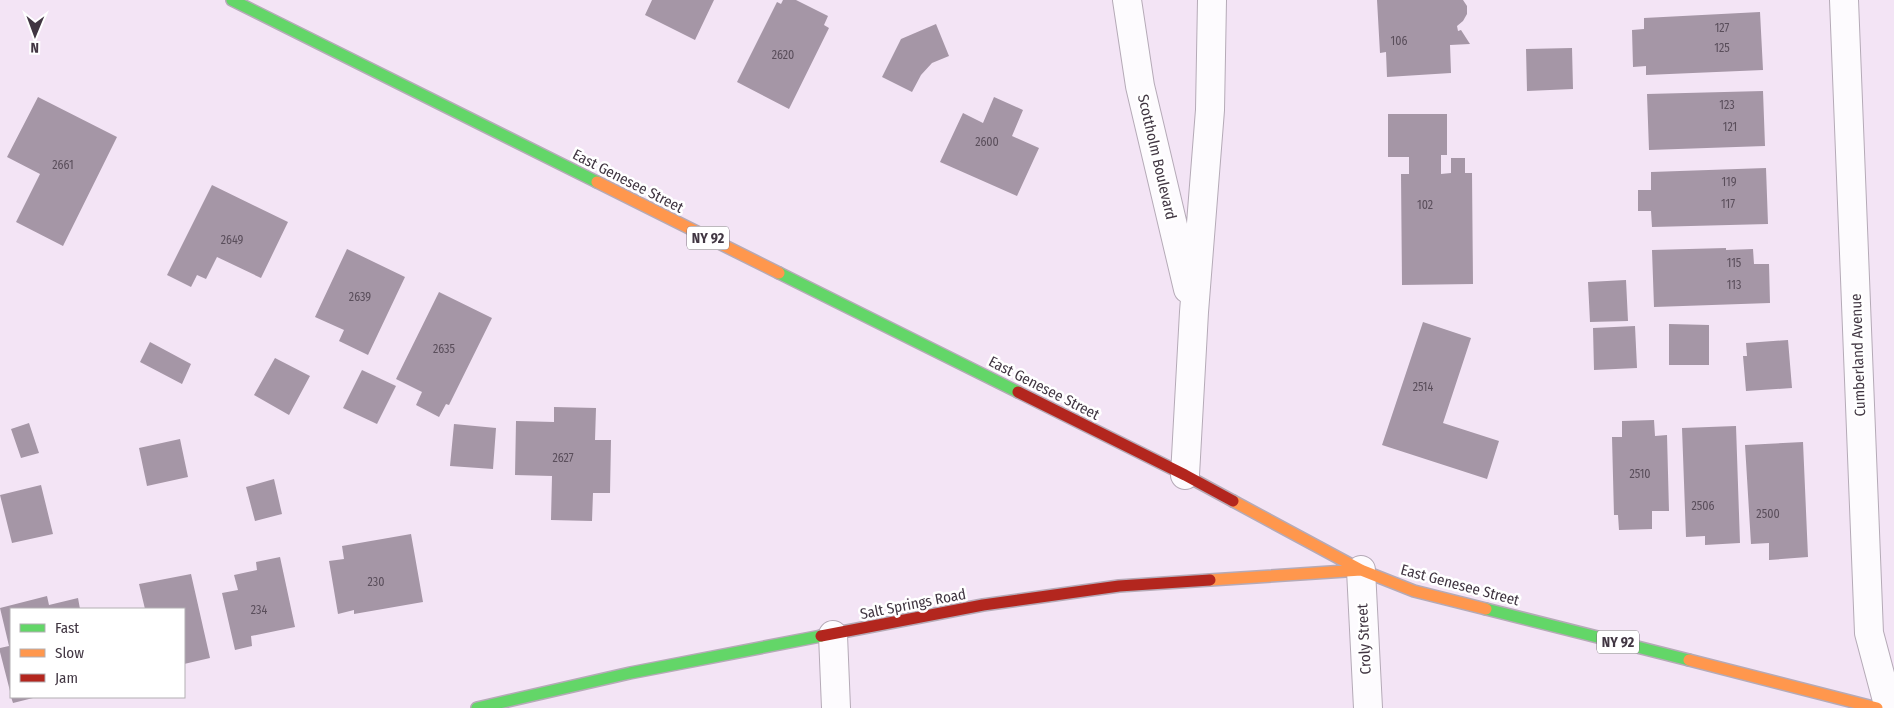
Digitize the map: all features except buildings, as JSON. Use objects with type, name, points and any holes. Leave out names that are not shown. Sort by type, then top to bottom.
[{"type":"main road","name":"East Genesee Street","points":[[232,0],[1185,475],[1361,570],[1414,591],[1877,708]]},
{"type":"main road","name":"Salt Springs Road","points":[[478,708],[630,673],[983,605],[1119,586],[1361,570]]},
{"type":"street","name":"Scottholm Boulevard","points":[[1127,0],[1140,86],[1194,312]]},
{"type":"street","name":"Scottholm Boulevard","points":[[1185,475],[1194,312],[1210,110],[1212,0]]},
{"type":"street","name":"Cumberland Avenue","points":[[1844,0],[1869,633],[1889,708]]},
{"type":"street","name":"Croly Street","points":[[1361,570],[1368,708]]},
{"type":"street","points":[[833,635],[836,708]]},
{"type":"traffic: fast","points":[[232,0],[597,182]]},
{"type":"traffic: fast","points":[[779,273],[1018,392]]},
{"type":"traffic: fast","points":[[1486,609],[1689,660]]},
{"type":"traffic: fast","points":[[477,708],[630,673],[821,636]]},
{"type":"traffic: slow","points":[[597,182],[779,273]]},
{"type":"traffic: slow","points":[[1233,501],[1361,570],[1414,591],[1486,609]]},
{"type":"traffic: slow","points":[[1210,580],[1361,570]]},
{"type":"traffic: slow","points":[[1689,660],[1877,708]]},
{"type":"traffic: jam","points":[[1018,392],[1233,501]]},
{"type":"traffic: jam","points":[[821,636],[983,605],[1119,586],[1210,580]]}]
